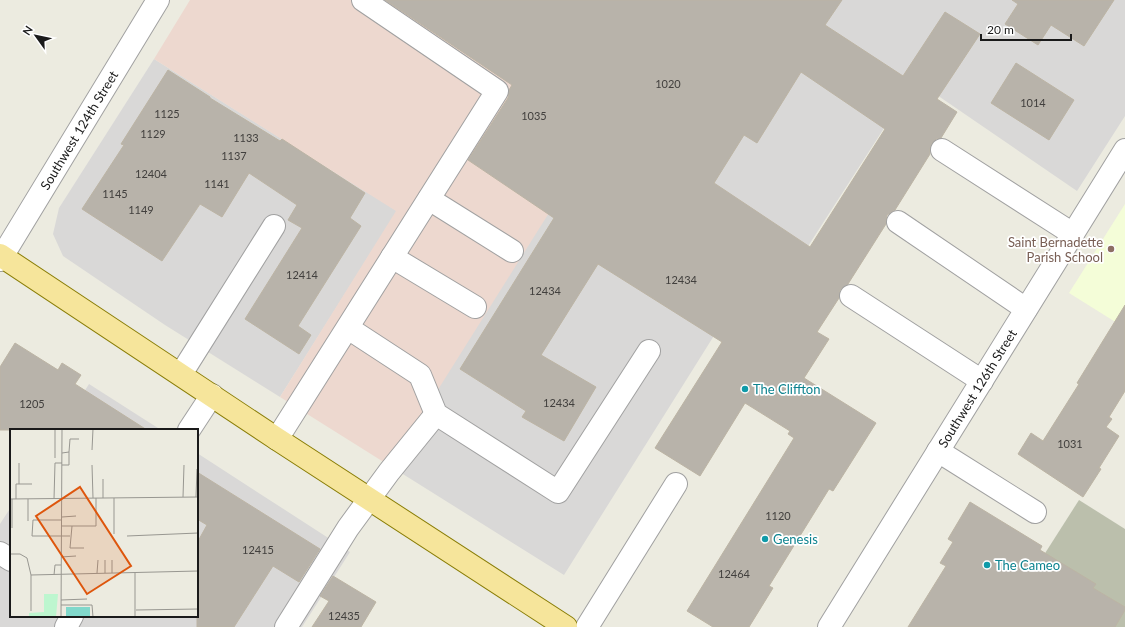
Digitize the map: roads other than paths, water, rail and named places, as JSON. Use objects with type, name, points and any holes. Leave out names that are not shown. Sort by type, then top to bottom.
[{"type":"main road","points":[[1,257],[566,627]]},
{"type":"street","name":"Southwest 124th Street","points":[[1,257],[158,0]]},
{"type":"street","points":[[277,439],[497,92],[363,0]]},
{"type":"street","points":[[942,150],[1073,234]]},
{"type":"street","name":"Southwest 126th Street","points":[[829,627],[1125,150]]},
{"type":"street","points":[[429,199],[512,251]]},
{"type":"street","points":[[898,222],[1026,309]]},
{"type":"street","points":[[181,374],[274,226]]},
{"type":"street","points":[[392,257],[475,307]]},
{"type":"street","points":[[851,296],[982,382]]},
{"type":"street","points":[[348,328],[420,375],[436,414],[558,492],[649,351]]},
{"type":"street","points":[[190,429],[212,395]]},
{"type":"street","points":[[286,627],[348,528],[389,472],[436,414]]},
{"type":"street","points":[[938,451],[1035,512]]},
{"type":"street","points":[[587,627],[676,484]]},
{"type":"street","points":[[0,552],[10,559]]},
{"type":"street","points":[[66,627],[71,617]]},
{"type":"place","name":"Saint Bernadette Parish School","points":[[1111,249]]},
{"type":"place","name":"The Cliffton","points":[[745,389]]},
{"type":"place","name":"Genesis","points":[[765,539]]},
{"type":"place","name":"The Cameo","points":[[987,565]]}]
